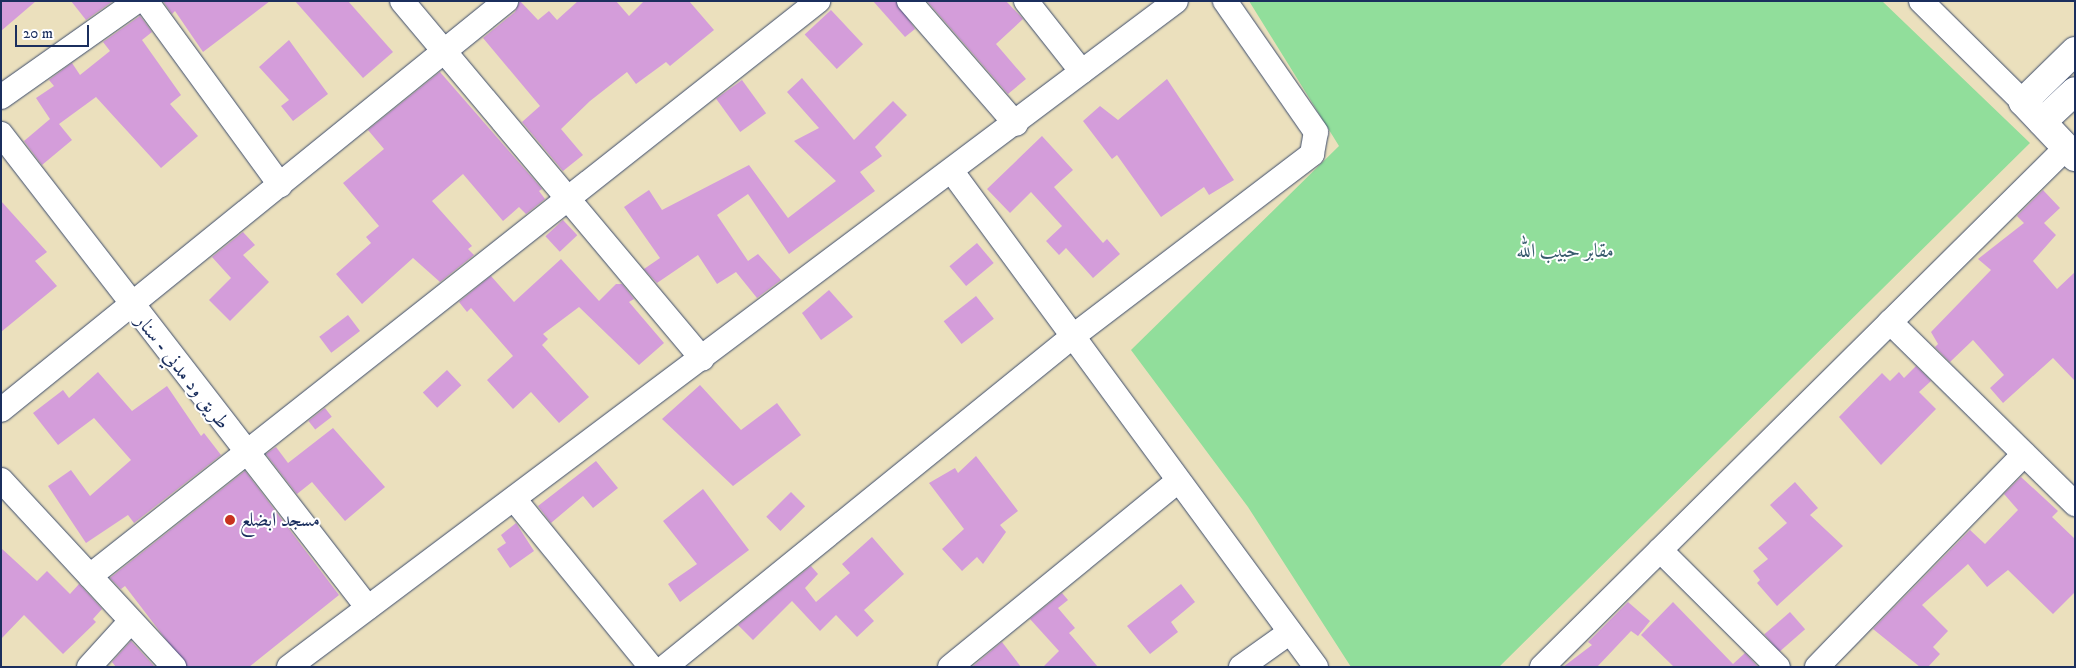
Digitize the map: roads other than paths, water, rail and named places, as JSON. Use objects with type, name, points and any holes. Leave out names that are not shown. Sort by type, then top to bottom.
[{"type":"street","points":[[1,97],[137,1]]},
{"type":"street","points":[[146,1],[280,186]]},
{"type":"street","points":[[402,1],[702,360]]},
{"type":"street","points":[[1,410],[132,306],[506,1]]},
{"type":"street","points":[[90,576],[246,455],[567,198],[818,1]]},
{"type":"street","points":[[908,1],[1016,124]]},
{"type":"street","points":[[1026,1],[1082,72]]},
{"type":"street","points":[[289,667],[953,172],[1176,1]]},
{"type":"street","points":[[665,667],[1072,336],[1312,154],[1317,145],[1316,132],[1225,1]]},
{"type":"street","points":[[1542,667],[1890,322],[2070,152],[2023,102],[1921,1]]},
{"type":"street","points":[[2023,102],[2075,51]]},
{"type":"street","points":[[2042,122],[2075,91]]},
{"type":"street","name":"طريق ود مدني - سنار","points":[[1,134],[246,455],[368,608]]},
{"type":"street","points":[[953,172],[1177,482],[1316,667]]},
{"type":"street","points":[[1890,322],[2075,504]]},
{"type":"street","points":[[1818,667],[2024,454]]},
{"type":"street","points":[[1,480],[174,667]]},
{"type":"street","points":[[950,667],[1177,482]]},
{"type":"street","points":[[514,499],[651,667]]},
{"type":"street","points":[[1660,550],[1778,667]]},
{"type":"street","points":[[89,667],[131,620]]},
{"type":"street","points":[[1241,667],[1290,632]]},
{"type":"place","name":"مسجد ابضلع","points":[[230,520]]},
{"type":"park label","name":"مقابر حبيب الله","points":[[1565,251]]}]
